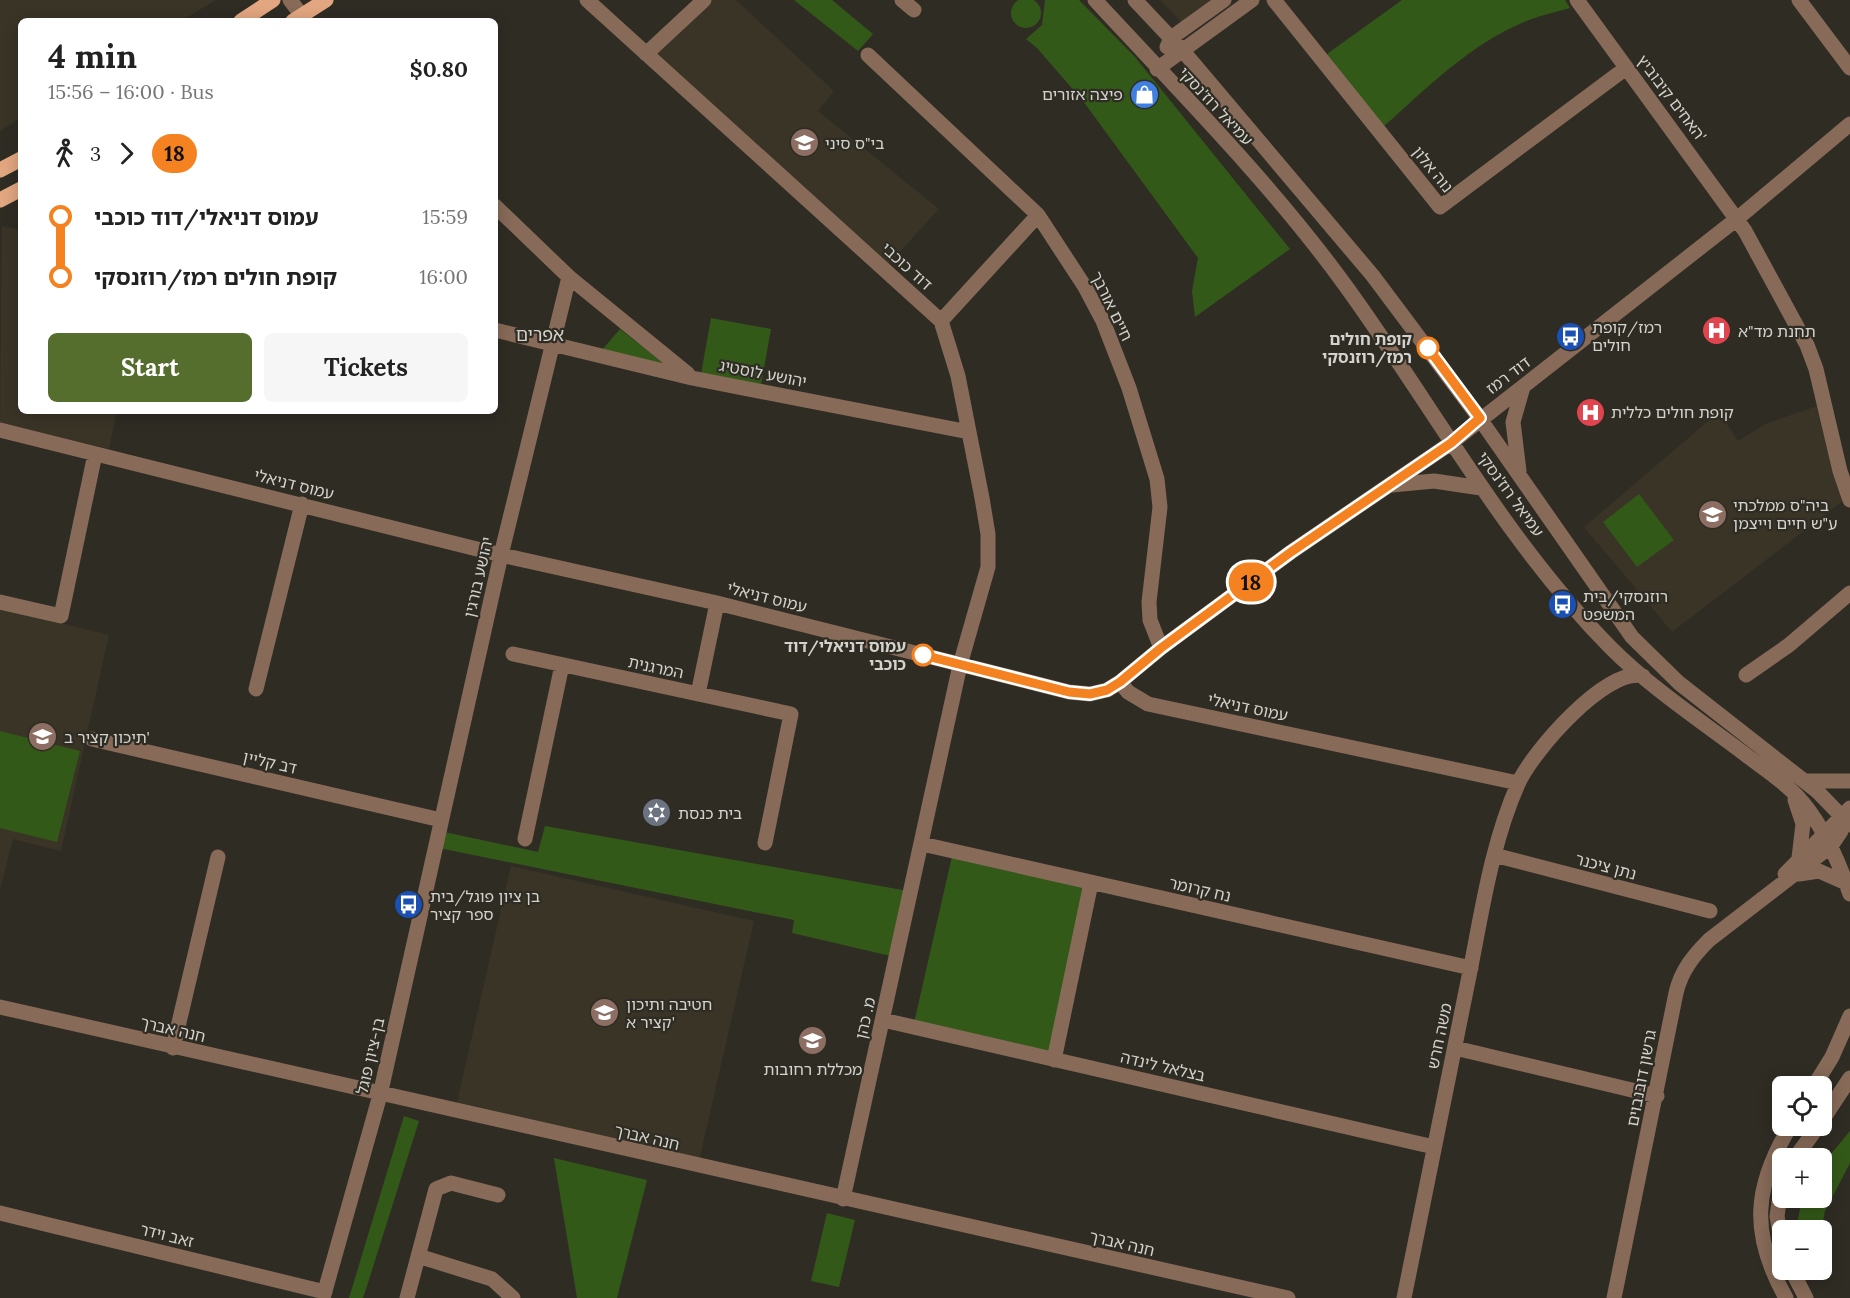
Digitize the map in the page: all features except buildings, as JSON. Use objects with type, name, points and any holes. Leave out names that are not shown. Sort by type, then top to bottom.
[{"type":"main road","points":[[246,18],[273,0]]},
{"type":"main road","points":[[301,18],[326,0]]},
{"type":"main road","points":[[0,170],[18,161]]},
{"type":"main road","points":[[0,200],[18,191]]},
{"type":"street","points":[[290,0],[299,18]]},
{"type":"street","name":"דוד כוכבי","points":[[587,0],[941,321],[952,355],[969,432],[988,534],[988,567],[960,665]]},
{"type":"street","points":[[646,54],[704,0]]},
{"type":"street","name":"עמיאל רוז'נסקי","points":[[1095,0],[1248,166],[1344,282],[1481,488],[1547,573],[1612,648],[1643,676],[1783,783],[1798,797],[1827,839],[1848,889]]},
{"type":"street","name":"עמיאל רוז'נסקי","points":[[1136,0],[1373,276],[1480,418],[1632,637],[1679,683],[1848,816]]},
{"type":"street","points":[[1157,69],[1171,38],[1224,0]]},
{"type":"street","points":[[1157,69],[1252,0]]},
{"type":"street","name":"נוה אלון","points":[[1274,0],[1440,207],[1626,68]]},
{"type":"street","name":"האחים קיבוביץ'","points":[[1576,0],[1738,218],[1813,361],[1850,500]]},
{"type":"street","points":[[1798,0],[1850,68]]},
{"type":"street","name":"חיים אורבך","points":[[868,55],[1038,215],[1085,287],[1103,321],[1130,388],[1152,455],[1160,507],[1149,602],[1150,620],[1161,648]]},
{"type":"street","name":"דוד רמז","points":[[1120,682],[1161,648],[1291,552],[1451,443],[1738,218],[1850,124]]},
{"type":"street","points":[[498,209],[569,277],[692,378]]},
{"type":"street","points":[[941,321],[1038,215]]},
{"type":"street","name":"יהושע בורגין","points":[[441,820],[501,555],[569,277]]},
{"type":"street","name":"יהושע לוסטיג","points":[[498,331],[692,378],[969,432]]},
{"type":"street","points":[[1520,474],[1513,422],[1523,387]]},
{"type":"street","name":"עמוס דניאלי","points":[[0,430],[501,555],[717,603],[1069,692],[1090,694],[1107,690],[1120,682],[1128,693],[1148,704],[1518,783]]},
{"type":"street","points":[[0,602],[62,616],[95,454]]},
{"type":"street","points":[[1389,485],[1434,480],[1481,488]]},
{"type":"street","points":[[256,689],[302,504]]},
{"type":"street","points":[[1746,675],[1789,645],[1850,593]]},
{"type":"street","points":[[698,694],[717,603]]},
{"type":"street","points":[[1607,684],[1615,667],[1612,648]]},
{"type":"street","name":"המרגנית","points":[[513,654],[791,714],[765,843]]},
{"type":"street","points":[[525,839],[562,665]]},
{"type":"street","name":"מ. כהן","points":[[843,1199],[960,665]]},
{"type":"street","points":[[1518,783],[1585,702],[1607,684],[1628,676],[1643,676]]},
{"type":"street","name":"דב קליין","points":[[92,739],[441,820]]},
{"type":"street","points":[[1805,781],[1850,781]]},
{"type":"street","name":"משה חרש","points":[[1404,1298],[1494,855],[1518,783]]},
{"type":"street","points":[[1783,783],[1801,815],[1799,858]]},
{"type":"street","points":[[1827,839],[1848,816]]},
{"type":"street","name":"בן-ציון פוגל","points":[[324,1295],[380,1095],[441,820]]},
{"type":"street","name":"גרשון דובנבוים","points":[[1762,899],[1799,858],[1827,839]]},
{"type":"street","name":"גרשון דובנבוים","points":[[1614,1298],[1657,1096],[1676,993],[1683,972],[1695,954],[1709,940],[1796,875],[1827,839]]},
{"type":"street","name":"נח קרומר","points":[[922,844],[1471,968]]},
{"type":"street","name":"נתן ציכנר","points":[[1494,855],[1710,911]]},
{"type":"street","points":[[173,1048],[218,857]]},
{"type":"street","points":[[1796,875],[1819,871],[1848,889]]},
{"type":"street","points":[[1054,1060],[1091,883]]},
{"type":"street","name":"חנה אברך","points":[[0,1007],[380,1095],[1288,1298]]},
{"type":"street","points":[[1820,1076],[1832,1057],[1850,1016]]},
{"type":"street","name":"בצלאל לינדה","points":[[883,1020],[1434,1147]]},
{"type":"street","points":[[1455,1048],[1657,1096]]},
{"type":"street","points":[[1833,1105],[1850,1078]]},
{"type":"street","points":[[1833,1105],[1850,1089]]},
{"type":"street","points":[[1785,1136],[1772,1161],[1760,1207],[1764,1249],[1786,1298]]},
{"type":"street","points":[[407,1298],[439,1186],[451,1183],[498,1195]]},
{"type":"street","name":"זאב וידר","points":[[0,1213],[324,1295]]},
{"type":"street","points":[[418,1256],[492,1279],[513,1298]]},
{"type":"street","points":[[1797,1280],[1806,1298]]},
{"type":"shaded area","points":[[0,0],[216,0],[186,18],[18,18],[18,120],[0,131]]},
{"type":"shaded area","name":"בי\"ס סיני","points":[[709,0],[736,0],[834,91],[818,111],[939,209],[886,267],[655,54]]},
{"type":"shaded area","points":[[1160,0],[1216,0],[1183,24]]},
{"type":"shaded area","points":[[2,226],[18,229],[18,414],[116,414],[109,449],[0,423]]},
{"type":"shaded area","name":"ביה\"ס ממלכתי ע\"ש חיים וייצמן","points":[[1820,405],[1843,501],[1672,632],[1584,527],[1719,412],[1738,441],[1765,424]]},
{"type":"shaded area","name":"תיכון קציר ב'","points":[[0,608],[109,635],[61,851],[13,839],[0,890]]},
{"type":"shaded area","name":"חטיבה ותיכון קציר א'","points":[[511,866],[754,921],[699,1161],[456,1106]]},
{"type":"green space","points":[[1020,-1],[1032,-1],[1040,7],[1040,19],[1032,27],[1020,27],[1012,19],[1012,7]]},
{"type":"green space","points":[[794,0],[832,0],[873,34],[858,51]]},
{"type":"green space","points":[[1045,0],[1079,0],[1135,57],[1290,249],[1195,317],[1192,291],[1198,258],[1083,101],[1037,48],[1026,39],[1042,25]]},
{"type":"green space","points":[[1402,0],[1565,0],[1570,8],[1529,20],[1488,40],[1434,81],[1383,127],[1327,54]]},
{"type":"green space","points":[[711,318],[771,329],[761,385],[701,374]]},
{"type":"green space","points":[[620,329],[664,364],[602,350]]},
{"type":"green space","points":[[1639,494],[1674,540],[1637,567],[1603,522]]},
{"type":"green space","points":[[0,731],[80,751],[57,842],[0,828]]},
{"type":"green space","points":[[545,826],[908,891],[895,957],[792,933],[794,920],[439,848],[444,832],[538,852]]},
{"type":"green space","points":[[953,852],[1089,883],[1050,1054],[914,1023]]},
{"type":"green space","points":[[404,1116],[419,1121],[363,1298],[349,1298]]},
{"type":"green space","points":[[1850,1131],[1850,1163],[1832,1198],[1832,1153]]},
{"type":"green space","points":[[554,1158],[647,1180],[617,1298],[577,1298]]},
{"type":"green space","points":[[1800,1208],[1827,1208],[1823,1220],[1798,1220]]},
{"type":"green space","points":[[827,1213],[855,1220],[839,1287],[811,1281]]},
{"type":"bus line","name":"18","points":[[923,655],[1069,692],[1090,694],[1107,690],[1291,552],[1451,443],[1480,418],[1428,348]]},
{"type":"place","name":"פיצה אזורים","points":[[1144,94]]},
{"type":"place","name":"בי\"ס סיני","points":[[804,143]]},
{"type":"place","name":"תחנת מד\"א","points":[[1717,331]]},
{"type":"place","name":"רמז/קופת חולים","points":[[1571,336]]},
{"type":"place","name":"קופת חולים רמז/רוזנסקי","points":[[1428,348]]},
{"type":"place","name":"קופת חולים כללית","points":[[1590,412]]},
{"type":"place","name":"ביה\"ס ממלכתי ע\"ש חיים וייצמן","points":[[1712,514]]},
{"type":"place","name":"רוזנסקי/בית המשפט","points":[[1562,605]]},
{"type":"place","name":"עמוס דניאלי/דוד כוכבי","points":[[923,655]]},
{"type":"place","name":"תיכון קציר ב'","points":[[43,737]]},
{"type":"place","name":"בית כנסת","points":[[657,813]]},
{"type":"place","name":"בן ציון פוגל/בית ספר קציר","points":[[409,905]]},
{"type":"place","name":"חטיבה ותיכון קציר א'","points":[[605,1013]]},
{"type":"place","name":"מכללת רחובות","points":[[813,1041]]},
{"type":"district","name":"אפרים","points":[[540,334]]}]
